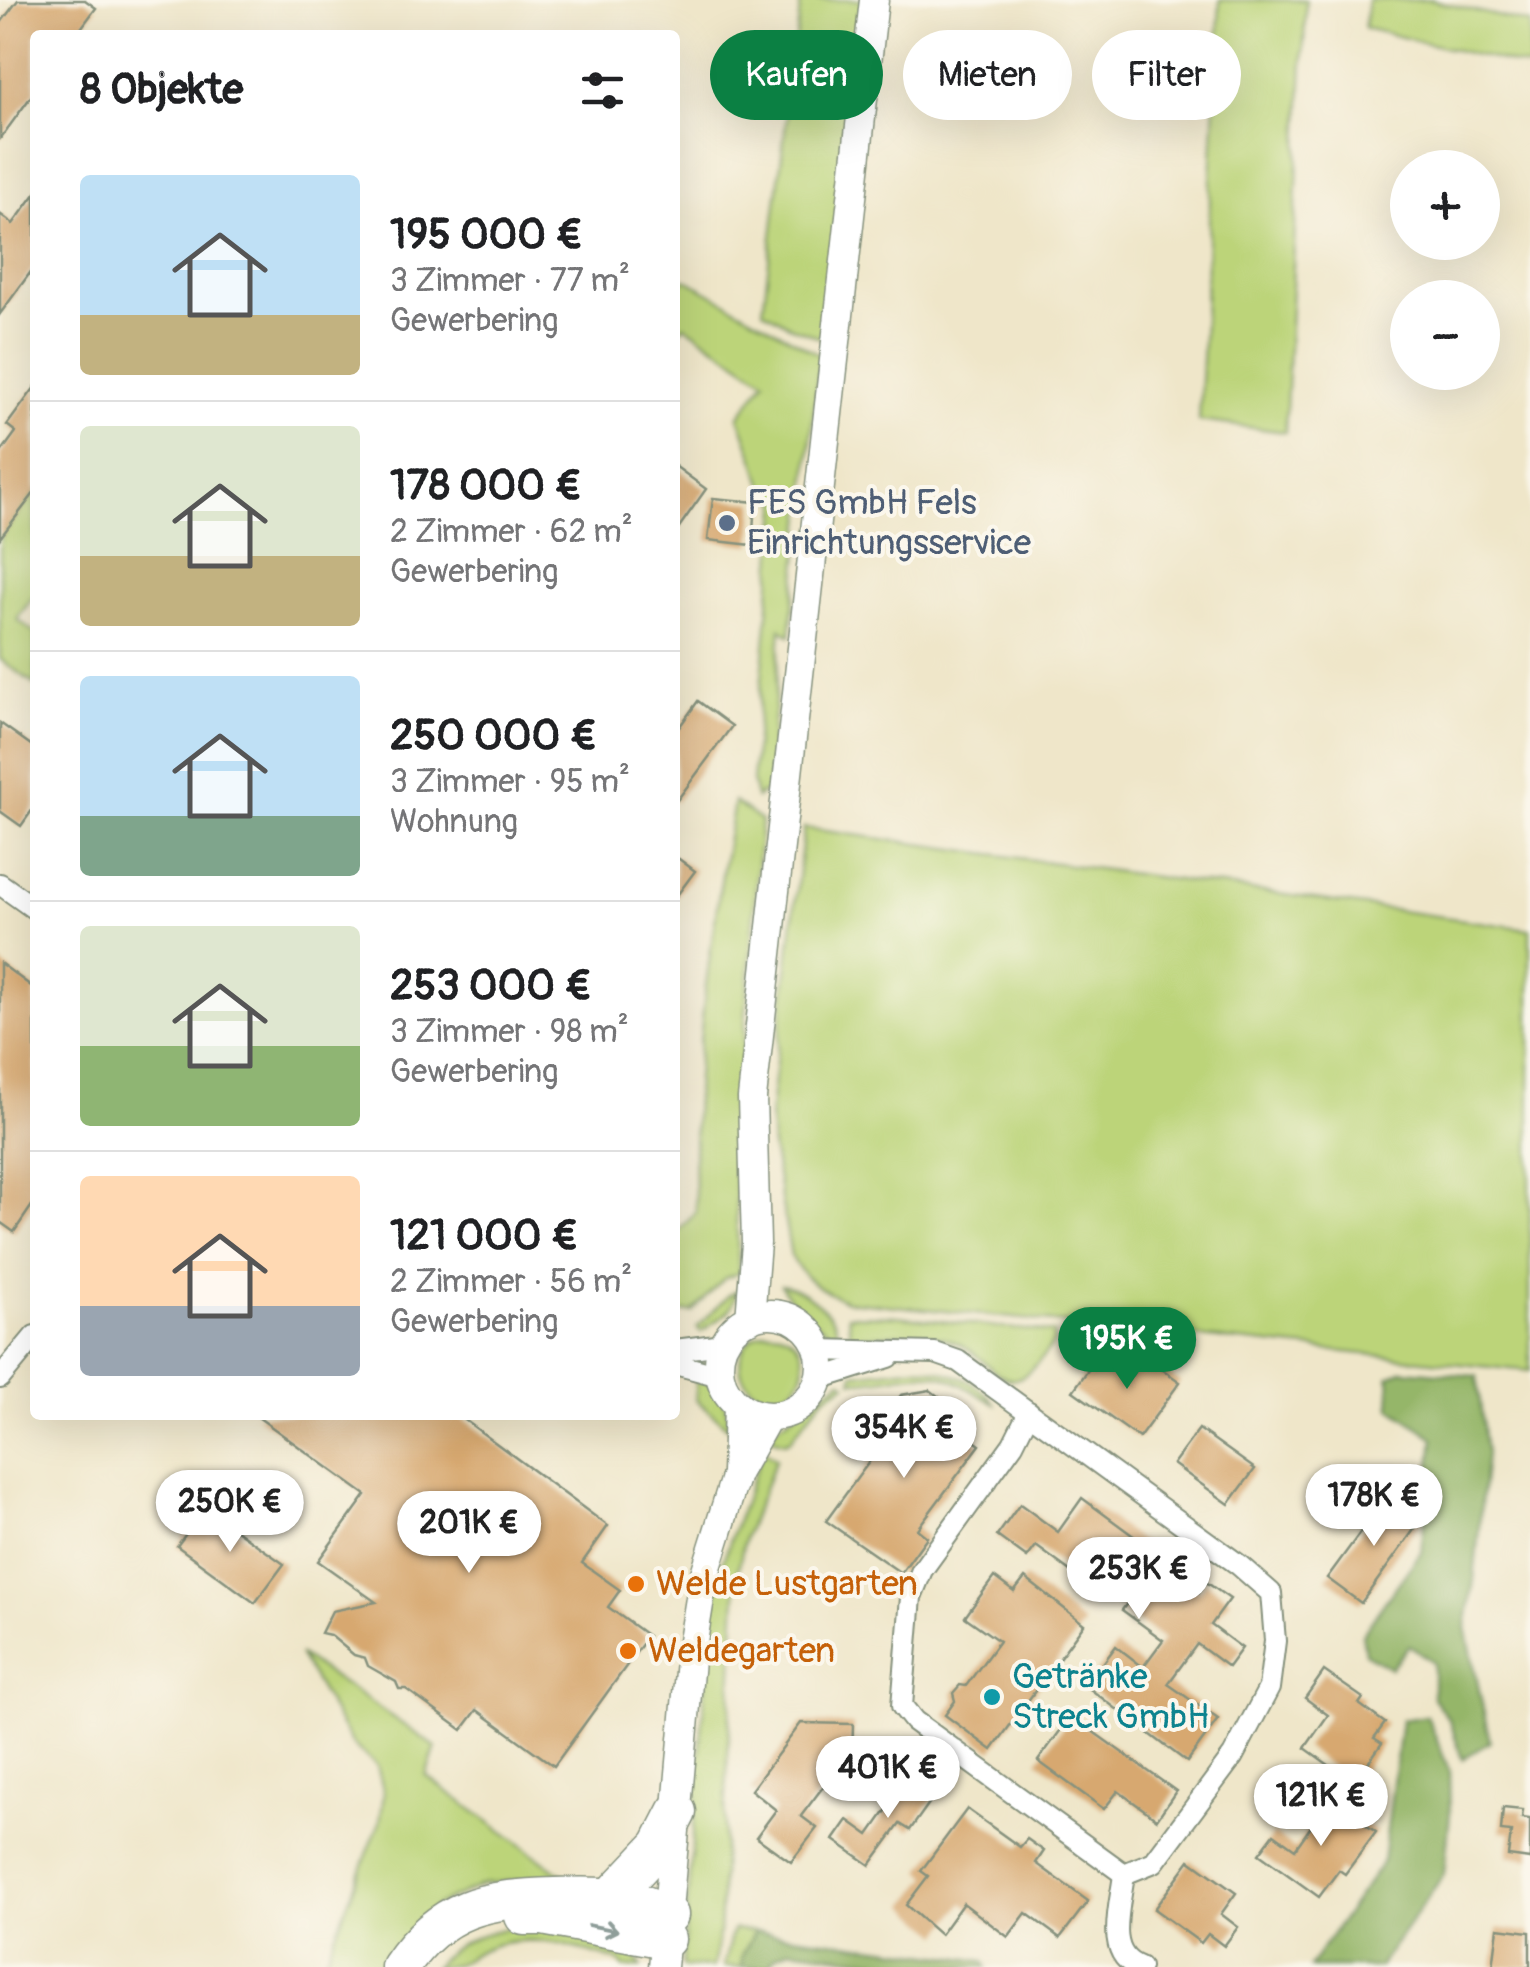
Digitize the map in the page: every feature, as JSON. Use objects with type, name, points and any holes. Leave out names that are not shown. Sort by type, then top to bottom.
[{"type":"highway","points":[[613,1895],[660,1845],[677,1812]]},
{"type":"highway","points":[[400,1967],[427,1934],[449,1919],[481,1904],[515,1897],[613,1895],[639,1900],[666,1940]]},
{"type":"highway","points":[[418,1967],[453,1934],[475,1924],[519,1916],[543,1916],[666,1940]]},
{"type":"street","points":[[750,1319],[756,1243],[752,1098],[874,0]]},
{"type":"street","points":[[0,884],[30,905]]},
{"type":"street","points":[[756,1243],[780,1316]]},
{"type":"street","points":[[780,1316],[804,1327],[818,1350],[820,1379],[800,1406],[785,1414],[757,1415],[726,1393],[719,1360],[723,1344],[739,1325],[750,1319],[780,1316]]},
{"type":"street","points":[[0,1378],[30,1342]]},
{"type":"street","points":[[680,1349],[723,1344]]},
{"type":"street","points":[[818,1350],[935,1353],[958,1361],[1239,1564],[1271,1593],[1275,1642],[1269,1688],[1234,1756],[1154,1862],[1124,1874]]},
{"type":"street","points":[[820,1379],[901,1352]]},
{"type":"street","points":[[680,1365],[720,1376]]},
{"type":"street","points":[[736,1474],[738,1405]]},
{"type":"street","points":[[1030,1412],[1013,1444],[922,1570],[911,1597],[902,1706],[914,1721],[1124,1874]]},
{"type":"street","points":[[666,1940],[690,1660],[703,1580],[736,1474],[768,1416]]},
{"type":"street","points":[[1124,1874],[1119,1951],[1128,1963],[1140,1967]]},
{"type":"green space","points":[[801,0],[865,0],[861,30],[797,30]]},
{"type":"green space","points":[[1220,0],[1306,0],[1285,432],[1199,421],[1214,120],[1241,120],[1241,30],[1219,30]]},
{"type":"green space","points":[[1368,0],[1431,0],[1530,24],[1530,68],[1364,28]]},
{"type":"green space","points":[[786,120],[850,120],[823,339],[763,310]]},
{"type":"green space","points":[[685,279],[820,355],[790,636],[781,629],[768,790],[756,798],[752,781],[779,499],[769,500],[739,417],[765,380],[684,325],[680,329],[680,285]]},
{"type":"green space","points":[[30,499],[30,601],[17,619],[30,629],[30,681],[0,659],[0,538]]},
{"type":"green space","points":[[734,802],[761,821],[734,1164],[739,1273],[725,1278],[692,1312],[680,1312],[680,1230],[696,1212],[695,1111],[710,954]]},
{"type":"green space","points":[[804,828],[1530,929],[1530,1371],[847,1301],[815,1284],[791,1256],[770,1112]]},
{"type":"green space","points":[[781,1285],[802,1293],[824,1309],[838,1336],[806,1315]]},
{"type":"green space","points":[[739,1289],[729,1311],[701,1332],[697,1327]]},
{"type":"green space","points":[[848,1315],[896,1316],[1053,1333],[1054,1342],[1022,1377],[1010,1379],[963,1346],[944,1338],[910,1334],[850,1336]]},
{"type":"green space","points":[[772,1331],[795,1340],[804,1363],[795,1386],[772,1395],[749,1386],[740,1363],[749,1340]]},
{"type":"green space","points":[[917,1367],[960,1377],[994,1403],[938,1375],[852,1381],[854,1374]]},
{"type":"green space","points":[[1403,1370],[1477,1376],[1486,1453],[1466,1627],[1490,1742],[1462,1759],[1450,1721],[1433,1698],[1433,1662],[1409,1645],[1391,1668],[1365,1653],[1362,1634],[1421,1552],[1434,1438],[1391,1408],[1389,1377]]},
{"type":"green space","points":[[696,1376],[712,1384],[722,1396],[730,1429],[696,1400]]},
{"type":"green space","points":[[842,1380],[846,1384],[823,1398],[790,1440],[769,1437],[775,1428]]},
{"type":"green space","points":[[763,1449],[776,1459],[745,1536],[737,1575],[719,1935],[713,1967],[682,1967],[711,1618],[720,1569]]},
{"type":"green space","points":[[299,1654],[436,1747],[426,1776],[564,1876],[484,1884],[435,1906],[382,1967],[322,1967],[380,1822],[384,1794],[377,1766],[352,1744]]},
{"type":"green space","points":[[1427,1716],[1449,1770],[1450,1814],[1444,1874],[1379,1967],[1309,1967],[1383,1861],[1401,1720]]},
{"type":"green space","points":[[519,1926],[606,1942],[635,1957],[642,1967],[624,1967],[620,1962],[552,1943],[518,1941],[484,1949],[457,1964],[434,1967],[462,1943]]},
{"type":"green space","points":[[733,1929],[755,1931],[742,1956],[742,1967],[723,1967]]},
{"type":"green space","points":[[755,1931],[984,1961],[987,1967],[923,1967],[790,1949],[767,1967],[742,1967],[742,1956]]},
{"type":"building","points":[[18,0],[85,0],[96,8],[80,30],[30,30],[30,98],[0,139],[0,24]]},
{"type":"building","points":[[30,201],[30,273],[0,314],[0,214],[13,224]]},
{"type":"building","points":[[30,394],[30,499],[0,538],[0,454],[16,432],[7,425]]},
{"type":"building","points":[[680,470],[706,489],[680,526]]},
{"type":"building","points":[[713,498],[755,502],[752,545],[708,540]]},
{"type":"building","points":[[698,701],[732,726],[680,796],[680,726]]},
{"type":"building","points":[[0,723],[30,744],[30,813],[21,826],[0,811]]},
{"type":"building","points":[[680,860],[695,871],[680,891]]},
{"type":"building","points":[[0,963],[30,985],[30,1208],[14,1232],[0,1222]]},
{"type":"building","points":[[1101,1352],[1132,1375],[1145,1357],[1180,1382],[1139,1438],[1073,1391]]},
{"type":"building","points":[[930,1390],[943,1400],[934,1412],[980,1445],[917,1529],[927,1537],[901,1573],[826,1521],[896,1425],[886,1416],[901,1395]]},
{"type":"building","points":[[262,1420],[465,1420],[608,1526],[582,1563],[620,1590],[608,1607],[648,1636],[554,1766],[477,1710],[462,1730],[368,1666],[365,1658],[321,1633],[332,1611],[376,1602],[318,1561],[366,1495]]},
{"type":"building","points":[[1199,1429],[1255,1469],[1229,1504],[1173,1464]]},
{"type":"building","points":[[1387,1496],[1421,1520],[1361,1603],[1327,1578]]},
{"type":"building","points":[[1082,1498],[1162,1557],[1158,1562],[1199,1592],[1206,1582],[1230,1599],[1211,1625],[1242,1648],[1228,1667],[1197,1644],[1168,1684],[1218,1719],[1187,1762],[1086,1686],[1116,1646],[1143,1667],[1163,1640],[1122,1610],[1141,1585],[1092,1550],[1074,1574],[1036,1546],[1027,1558],[997,1536],[1020,1504],[1058,1532]]},
{"type":"building","points":[[205,1508],[284,1564],[255,1603],[177,1546]]},
{"type":"building","points":[[994,1577],[1014,1592],[1025,1578],[1084,1624],[992,1750],[945,1715],[955,1701],[953,1693],[960,1685],[966,1686],[999,1641],[965,1617]]},
{"type":"building","points":[[1324,1671],[1363,1698],[1359,1704],[1385,1723],[1374,1738],[1382,1743],[1354,1783],[1305,1748],[1328,1715],[1305,1698]]},
{"type":"building","points":[[1071,1716],[1176,1791],[1157,1819],[1118,1791],[1104,1809],[1038,1761]]},
{"type":"building","points":[[801,1723],[853,1724],[852,1759],[844,1759],[801,1816],[817,1828],[791,1862],[756,1837],[776,1810],[751,1790]]},
{"type":"building","points":[[912,1774],[937,1792],[910,1830],[900,1824],[870,1865],[834,1840],[848,1820],[869,1835]]},
{"type":"building","points":[[1330,1800],[1376,1832],[1345,1874],[1339,1870],[1319,1897],[1259,1854],[1274,1834],[1295,1849]]},
{"type":"building","points":[[1503,1808],[1523,1810],[1522,1818],[1530,1819],[1530,1859],[1508,1856],[1511,1832],[1501,1831]]},
{"type":"building","points":[[967,1809],[1020,1847],[1027,1839],[1044,1851],[1036,1863],[1088,1901],[1060,1938],[1026,1913],[1008,1937],[963,1903],[940,1935],[906,1905],[928,1876],[921,1871]]},
{"type":"building","points":[[1190,1860],[1236,1893],[1221,1914],[1238,1927],[1224,1946],[1208,1934],[1201,1943],[1154,1909]]},
{"type":"building","points":[[1498,1928],[1530,1932],[1530,1967],[1493,1967]]},
{"type":"place","name":"FES GmbH Fels Einrichtungsservice","points":[[727,523]]},
{"type":"place","name":"Welde Lustgarten","points":[[636,1584]]},
{"type":"place","name":"Weldegarten","points":[[628,1651]]},
{"type":"place","name":"Getränke Streck GmbH","points":[[992,1697]]}]
